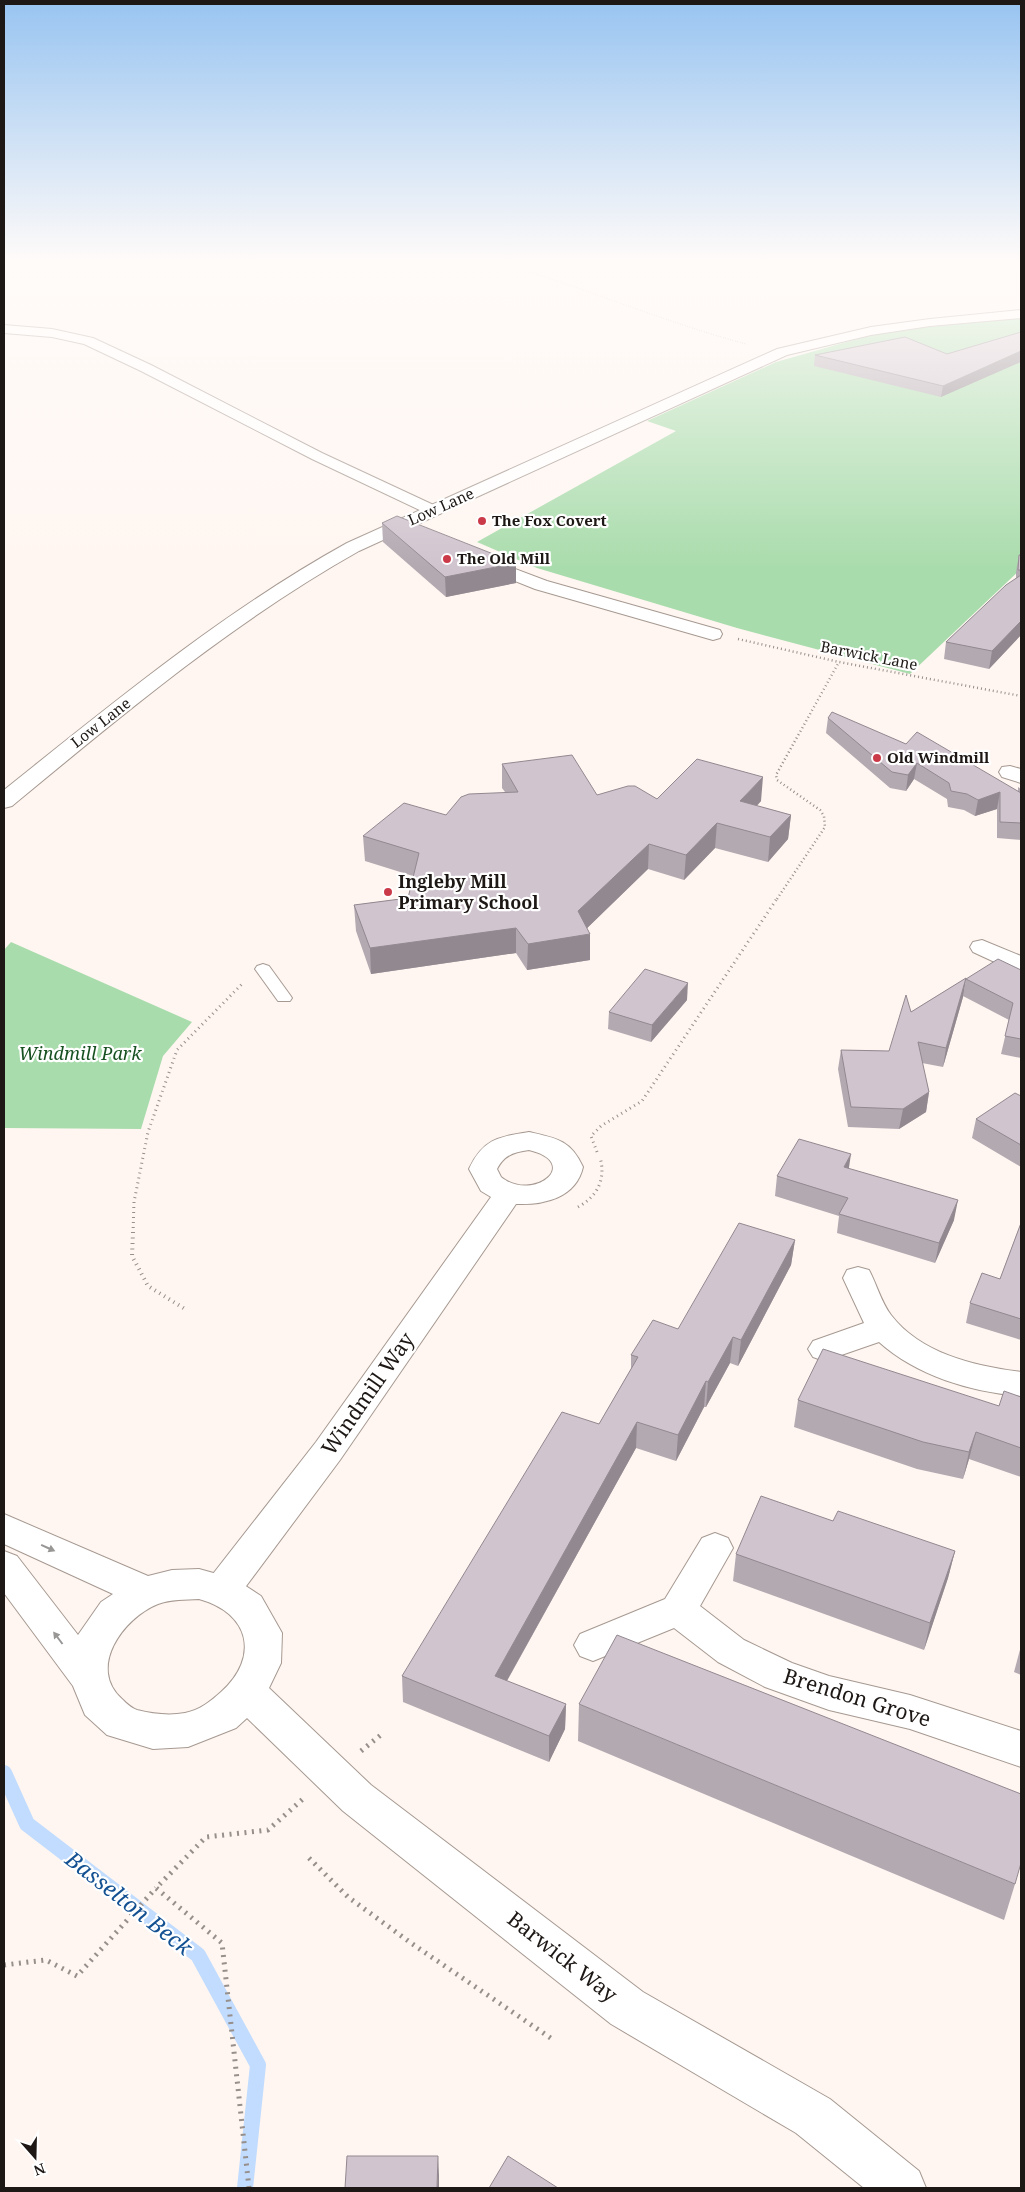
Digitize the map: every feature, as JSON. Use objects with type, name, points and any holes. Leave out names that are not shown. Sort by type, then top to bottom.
[{"type":"street","points":[[132,363],[317,456],[434,511]]},
{"type":"street","name":"Low Lane","points":[[4,801],[110,715],[254,608],[317,566],[397,527],[754,363]]},
{"type":"street","points":[[397,527],[417,535]]},
{"type":"street","points":[[461,553],[541,585],[713,634]]},
{"type":"street","points":[[982,947],[1021,965]]},
{"type":"street","name":"Windmill Way","points":[[222,1590],[328,1451],[508,1194]]},
{"type":"street","points":[[858,1278],[884,1328],[911,1350],[939,1364],[970,1375],[1021,1384]]},
{"type":"street","points":[[824,1348],[884,1328]]},
{"type":"street","points":[[4,1528],[146,1592]]},
{"type":"street","points":[[593,1645],[678,1610],[715,1548]]},
{"type":"street","points":[[4,1566],[88,1677],[98,1703],[121,1723],[153,1732],[188,1730],[222,1716],[247,1693],[262,1664],[263,1633],[248,1607],[222,1590],[198,1584],[172,1585],[146,1592],[114,1613],[93,1643],[88,1677]]},
{"type":"street","name":"Brendon Grove","points":[[678,1610],[731,1651],[779,1675],[829,1693],[910,1712],[1021,1749]]},
{"type":"street","name":"Barwick Way","points":[[247,1693],[357,1798],[627,2008],[812,2116],[902,2188]]},
{"type":"lane","points":[[263,969],[284,998]]},
{"type":"path","name":"Barwick Lane","points":[[713,634],[839,662],[1021,696]]},
{"type":"path","points":[[571,1211],[586,1204],[602,1185],[602,1164],[591,1136],[601,1126],[642,1101],[825,827],[823,815],[812,804],[776,780],[776,775],[839,662]]},
{"type":"path","points":[[186,1309],[148,1286],[132,1256],[134,1202],[148,1132],[176,1050],[249,976],[263,969]]},
{"type":"path","points":[[4,1965],[46,1960],[77,1976],[156,1888],[206,1837],[268,1830],[382,1734]]},
{"type":"path","points":[[309,1858],[356,1903],[411,1943],[555,2040]]},
{"type":"path","points":[[156,1888],[222,1943],[249,2188]]},
{"type":"green space","points":[[773,363],[1021,363],[1021,569],[910,674],[737,628],[537,568],[477,542],[676,431],[647,421]]},
{"type":"green space","name":"Windmill Park","points":[[11,942],[192,1022],[163,1056],[141,1129],[4,1128],[4,950]]},
{"type":"building","points":[[849,363],[994,363],[943,386]]},
{"type":"building","points":[[397,516],[516,563],[445,577],[382,523]]},
{"type":"building","points":[[1019,555],[1021,555],[1021,570],[1018,570]]},
{"type":"building","points":[[1021,575],[1021,621],[992,651],[946,642],[1006,585]]},
{"type":"building","points":[[832,712],[906,744],[917,732],[1021,793],[1021,823],[1000,822],[1000,792],[978,800],[967,794],[951,791],[949,783],[917,763],[908,775],[892,772],[828,718]]},
{"type":"building","points":[[572,755],[597,795],[628,786],[635,786],[657,799],[697,759],[763,777],[740,801],[791,815],[770,837],[717,823],[686,855],[649,844],[578,911],[590,934],[528,944],[516,928],[370,948],[354,905],[408,898],[419,853],[363,836],[404,803],[446,815],[461,797],[469,794],[518,792],[502,764]]},
{"type":"building","points":[[998,959],[1021,970],[1021,1039],[1005,1036],[1013,1003],[966,979]]},
{"type":"building","points":[[645,969],[688,983],[652,1025],[609,1012]]},
{"type":"building","points":[[966,978],[946,1048],[918,1042],[929,1092],[903,1109],[851,1107],[841,1050],[889,1051],[906,995],[911,1012]]},
{"type":"building","points":[[1015,1093],[1021,1096],[1021,1145],[976,1119]]},
{"type":"building","points":[[799,1139],[851,1154],[844,1167],[958,1200],[939,1243],[839,1214],[848,1198],[777,1176]]},
{"type":"building","points":[[739,1223],[795,1240],[741,1340],[733,1337],[708,1382],[706,1381],[678,1435],[637,1422],[495,1676],[566,1704],[549,1736],[402,1676],[562,1412],[599,1424],[638,1357],[631,1355],[653,1320],[678,1329]]},
{"type":"building","points":[[1021,1223],[1021,1319],[970,1303],[982,1273],[1000,1279]]},
{"type":"building","points":[[823,1349],[999,1406],[1004,1391],[1021,1397],[1021,1448],[976,1432],[969,1452],[923,1442],[798,1400]]},
{"type":"building","points":[[761,1496],[833,1521],[838,1511],[955,1551],[930,1623],[736,1554]]},
{"type":"building","points":[[617,1635],[1021,1794],[1021,1863],[1015,1884],[579,1704]]},
{"type":"building","points":[[347,2156],[438,2156],[437,2188],[345,2188]]},
{"type":"building","points":[[508,2156],[558,2188],[489,2188]]},
{"type":"waterway","name":"Basselton Beck","points":[[4,1773],[27,1824],[198,1955],[258,2065],[245,2188]]},
{"type":"place","name":"The Fox Covert","points":[[482,521]]},
{"type":"place","name":"The Old Mill","points":[[447,559]]},
{"type":"place","name":"Old Windmill","points":[[877,758]]},
{"type":"place","name":"Ingleby Mill Primary School","points":[[388,892]]}]
